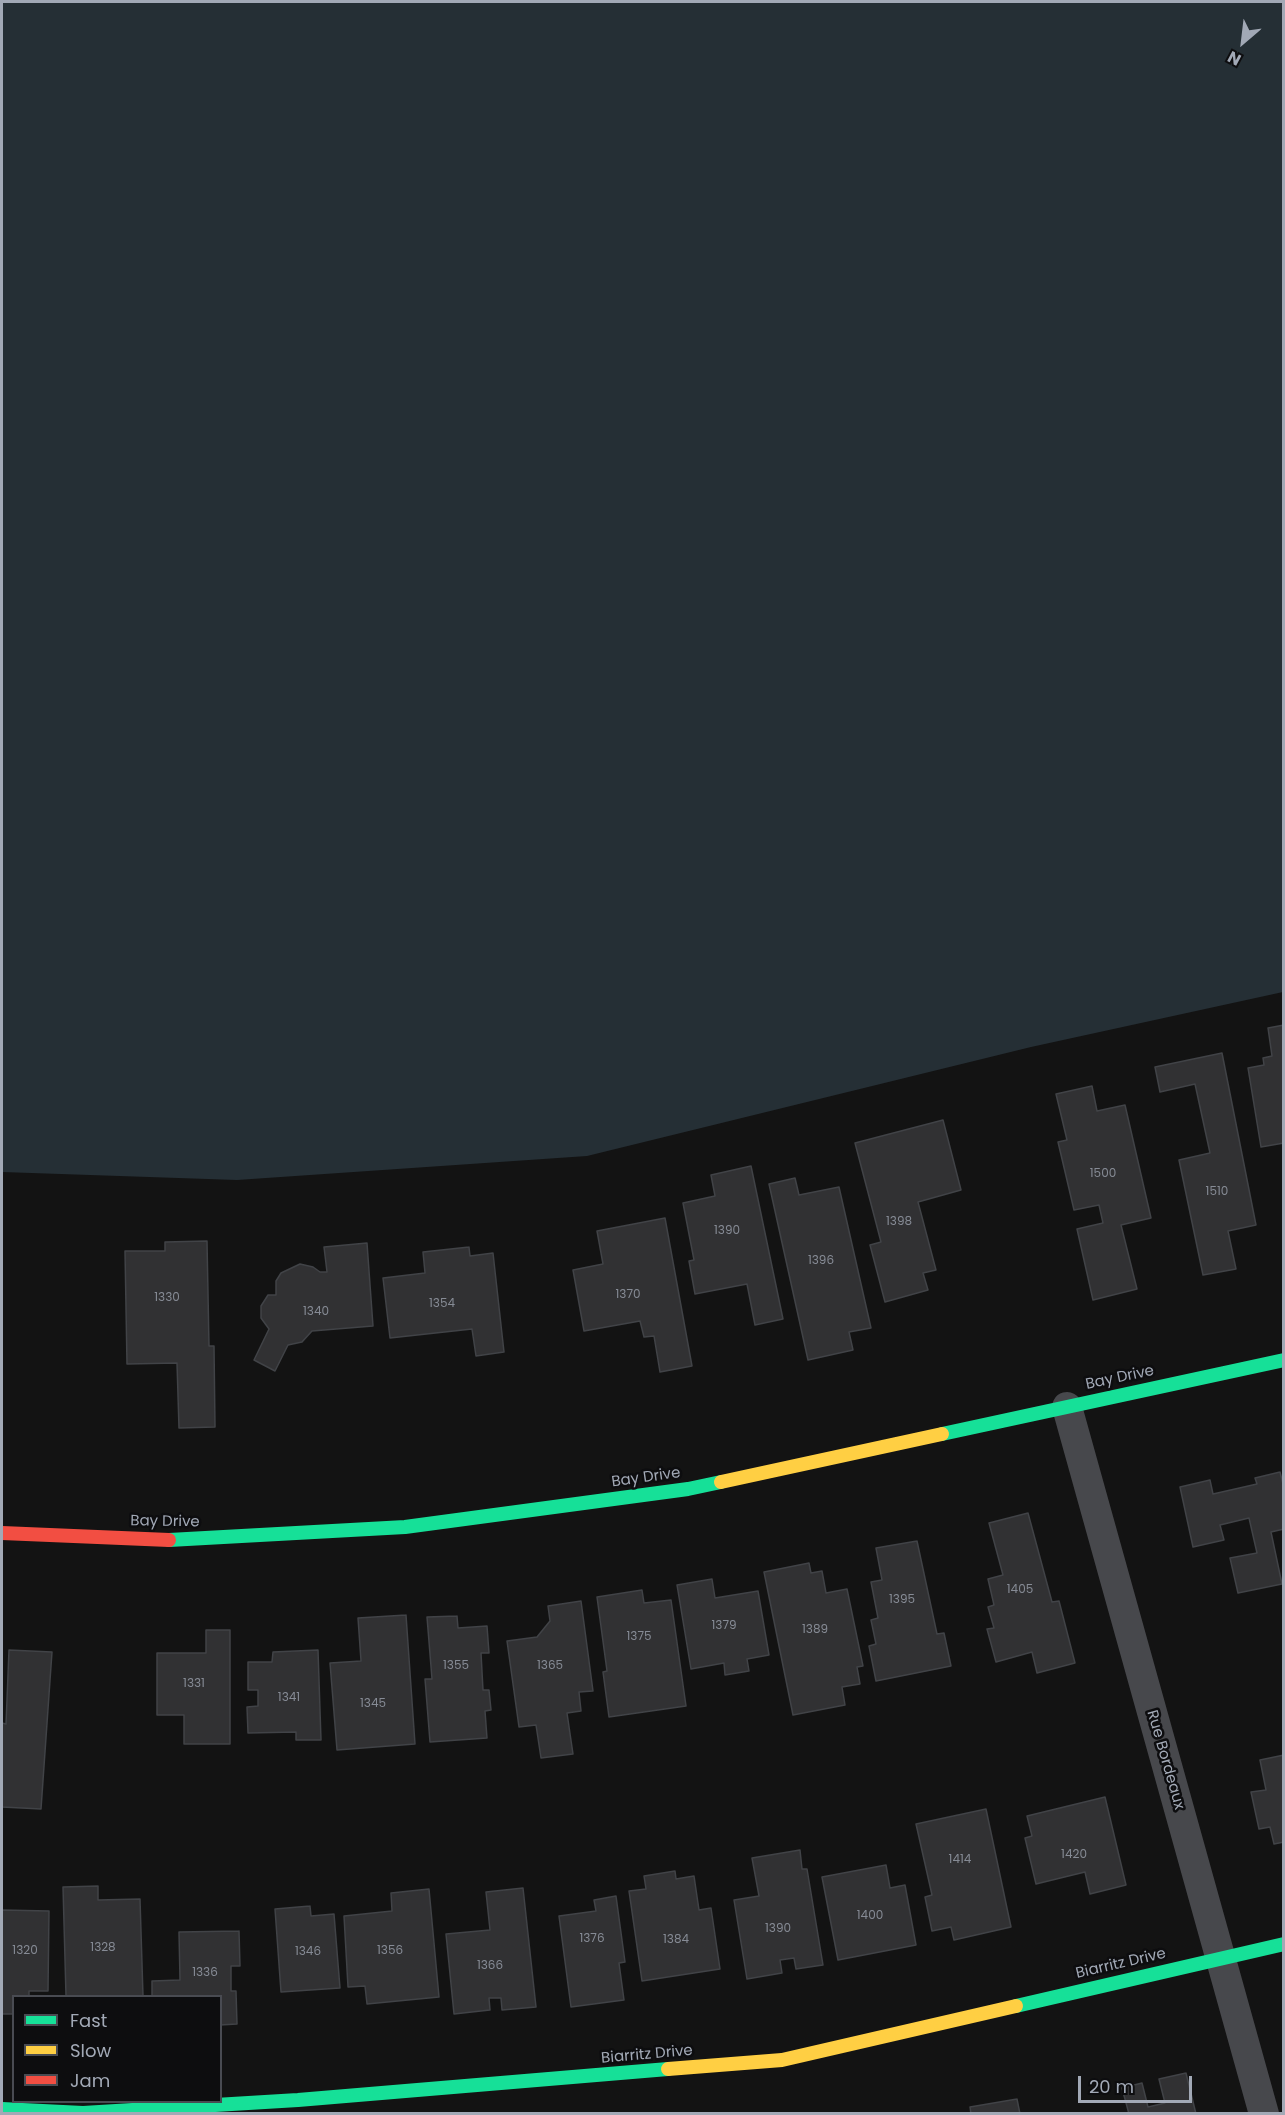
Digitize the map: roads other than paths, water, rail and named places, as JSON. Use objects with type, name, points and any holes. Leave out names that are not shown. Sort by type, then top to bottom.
[{"type":"street","name":"Bay Drive","points":[[2,1533],[181,1540],[405,1527],[688,1489],[1284,1360]]},
{"type":"street","name":"Rue Bordeaux","points":[[1066,1407],[1264,2114]]},
{"type":"street","name":"Biarritz Drive","points":[[2,2109],[83,2113],[310,2099],[782,2060],[1284,1944]]}]
